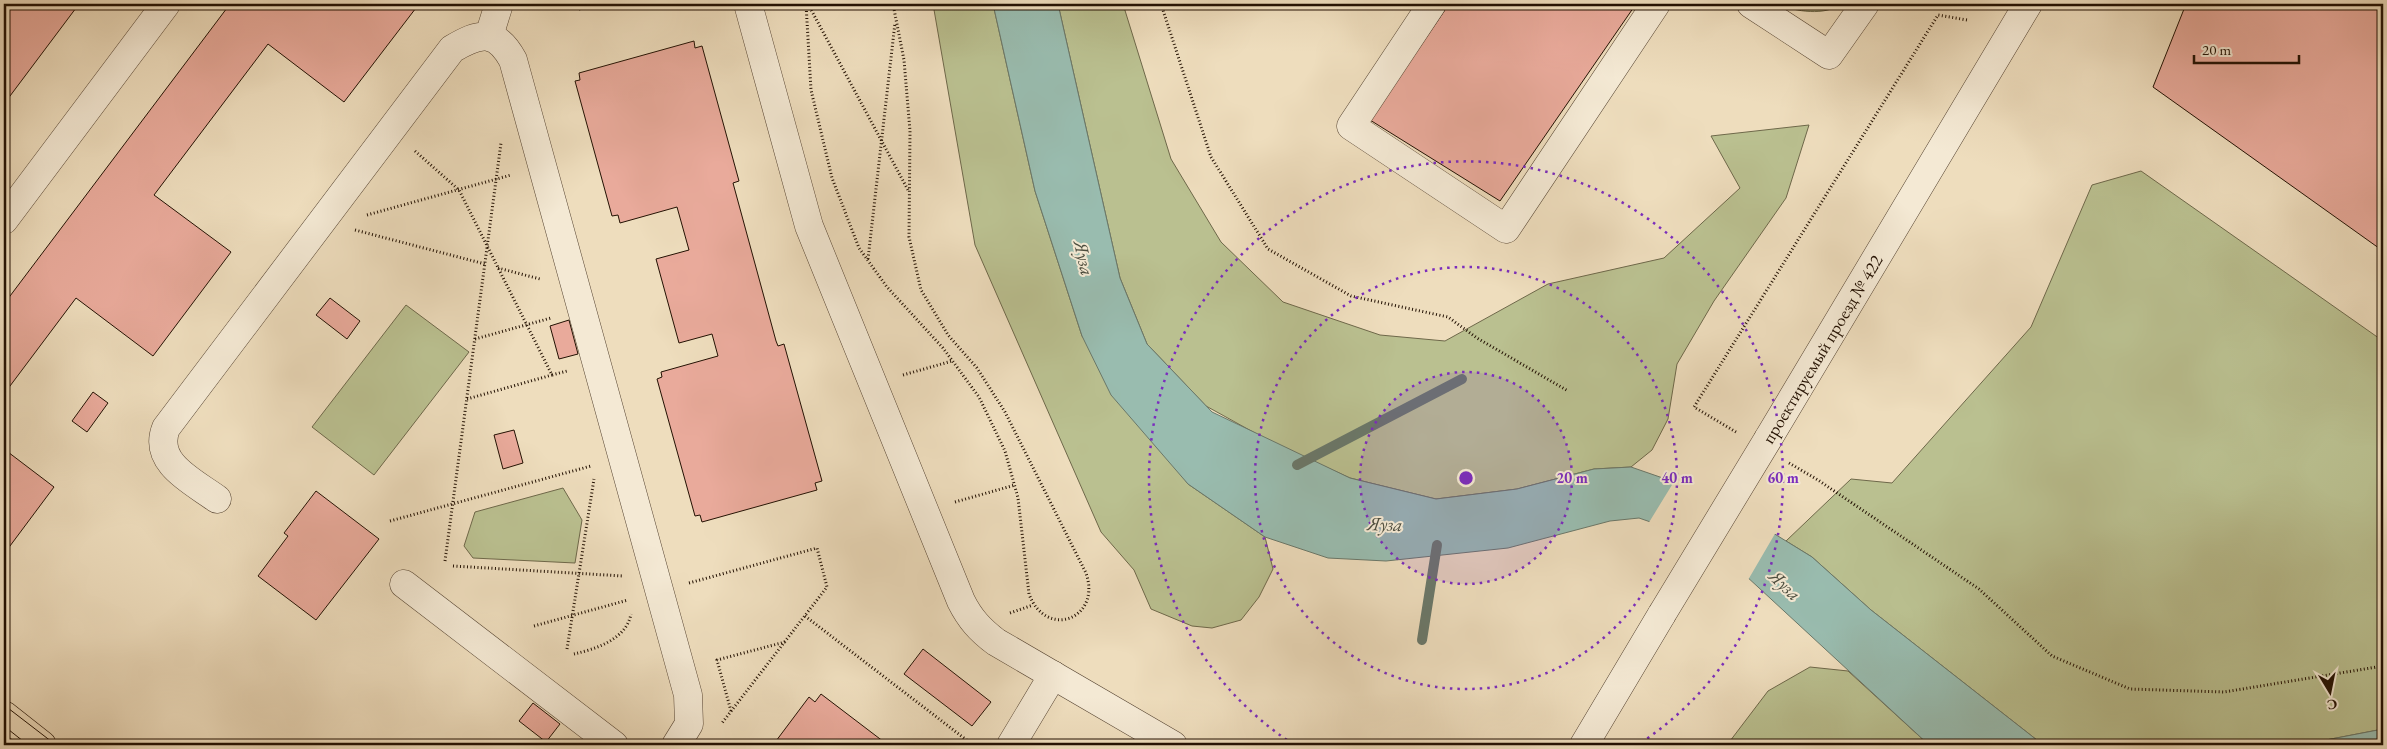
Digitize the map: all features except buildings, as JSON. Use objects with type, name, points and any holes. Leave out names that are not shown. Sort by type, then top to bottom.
[{"type":"main road","points":[[4,716],[42,745]]},
{"type":"street","points":[[7,208],[166,4]]},
{"type":"street","points":[[489,36],[499,4]]},
{"type":"street","points":[[748,4],[809,226],[924,511],[969,617],[981,631],[996,642],[1173,745]]},
{"type":"street","points":[[1432,4],[1351,126],[1506,229],[1656,4]]},
{"type":"street","points":[[1751,4],[1829,55],[1865,4]]},
{"type":"street","name":"проектируемый проезд № 422","points":[[1584,745],[1662,614],[1756,438],[2028,4]]},
{"type":"street","points":[[217,499],[172,465],[163,453],[162,439],[166,428],[452,50],[469,39],[489,36],[504,44],[514,60],[688,695],[689,724],[676,745]]},
{"type":"street","points":[[404,584],[614,745]]},
{"type":"street","points":[[1011,745],[1053,675]]},
{"type":"path","points":[[807,4],[909,192]]},
{"type":"path","points":[[807,4],[811,90],[832,178],[859,248],[887,286],[944,348],[979,397],[1005,451],[1015,485],[1028,594],[1033,606],[1041,614],[1052,619],[1064,620],[1076,615],[1084,607],[1089,596],[1090,584],[1006,412],[977,368],[948,335],[922,290],[909,237],[910,131],[904,60],[894,4]]},
{"type":"path","points":[[1161,4],[1211,156],[1268,249],[1351,296],[1448,317],[1477,338],[1568,391]]},
{"type":"path","points":[[1756,438],[1694,407],[1938,15],[1966,20]]},
{"type":"path","points":[[868,259],[896,18]]},
{"type":"path","points":[[445,561],[504,117],[527,111]]},
{"type":"path","points":[[414,151],[459,190],[552,375]]},
{"type":"path","points":[[361,217],[519,173]]},
{"type":"path","points":[[346,228],[485,264]]},
{"type":"path","points":[[498,268],[549,282]]},
{"type":"path","points":[[475,339],[558,316]]},
{"type":"path","points":[[900,376],[952,361]]},
{"type":"path","points":[[467,399],[571,370]]},
{"type":"path","points":[[1785,461],[1818,480],[1979,589],[2052,656],[2130,689],[2224,692],[2383,666]]},
{"type":"path","points":[[390,521],[596,464]]},
{"type":"path","points":[[567,650],[595,473]]},
{"type":"path","points":[[924,511],[1015,485]]},
{"type":"path","points":[[534,626],[816,548],[827,587],[721,725]]},
{"type":"path","points":[[453,566],[629,577]]},
{"type":"path","points":[[574,654],[594,649],[616,638],[630,618],[633,598]]},
{"type":"path","points":[[1008,613],[1033,606]]},
{"type":"path","points":[[805,616],[973,745]]},
{"type":"path","points":[[731,711],[717,660],[785,641]]},
{"type":"green space","points":[[933,4],[993,4],[1035,191],[1082,336],[1188,484],[1265,537],[1273,569],[1259,597],[1241,620],[1212,628],[1192,626],[1151,609],[1134,570],[1101,532],[975,245]]},
{"type":"green space","points":[[1058,4],[1123,4],[1171,159],[1221,242],[1283,302],[1380,335],[1445,341],[1548,284],[1664,258],[1740,188],[1711,136],[1809,125],[1786,198],[1714,301],[1677,364],[1668,419],[1652,450],[1631,467],[1594,469],[1517,489],[1436,499],[1350,478],[1273,443],[1206,406],[1147,344],[1120,278]]},
{"type":"green space","points":[[1780,4],[1839,4],[1827,10],[1810,12]]},
{"type":"green space","points":[[2141,171],[2383,341],[2383,729],[2300,745],[2042,744],[1871,610],[1812,557],[1786,541],[1851,479],[1892,483],[2031,327],[2092,185]]},
{"type":"green space","points":[[406,305],[469,352],[374,475],[312,427]]},
{"type":"green space","points":[[563,488],[582,520],[575,563],[473,558],[464,546],[475,512]]},
{"type":"green space","points":[[1810,667],[1848,671],[1929,745],[1727,745],[1768,691]]},
{"type":"water","name":"Яуза","points":[[993,4],[1058,4],[1120,278],[1147,344],[1212,412],[1350,478],[1436,499],[1517,489],[1594,469],[1631,467],[1683,485],[1747,517],[1812,557],[1871,610],[2042,744],[2052,745],[1929,745],[1732,563],[1688,535],[1639,518],[1610,521],[1508,548],[1386,561],[1328,558],[1265,537],[1188,484],[1111,395],[1082,336],[1035,191]]},
{"type":"water","points":[[2383,729],[2383,745],[2300,745]]},
{"type":"pier","points":[[1675,480],[1748,514],[1776,532],[1748,580],[1731,565],[1687,538],[1648,524]]},
{"type":"waterway","points":[[1297,465],[1462,379]]},
{"type":"waterway","points":[[1422,640],[1437,545]]},
{"type":"tram line","points":[[4,705],[56,745]]},
{"type":"tram line","points":[[4,726],[28,745]]}]
